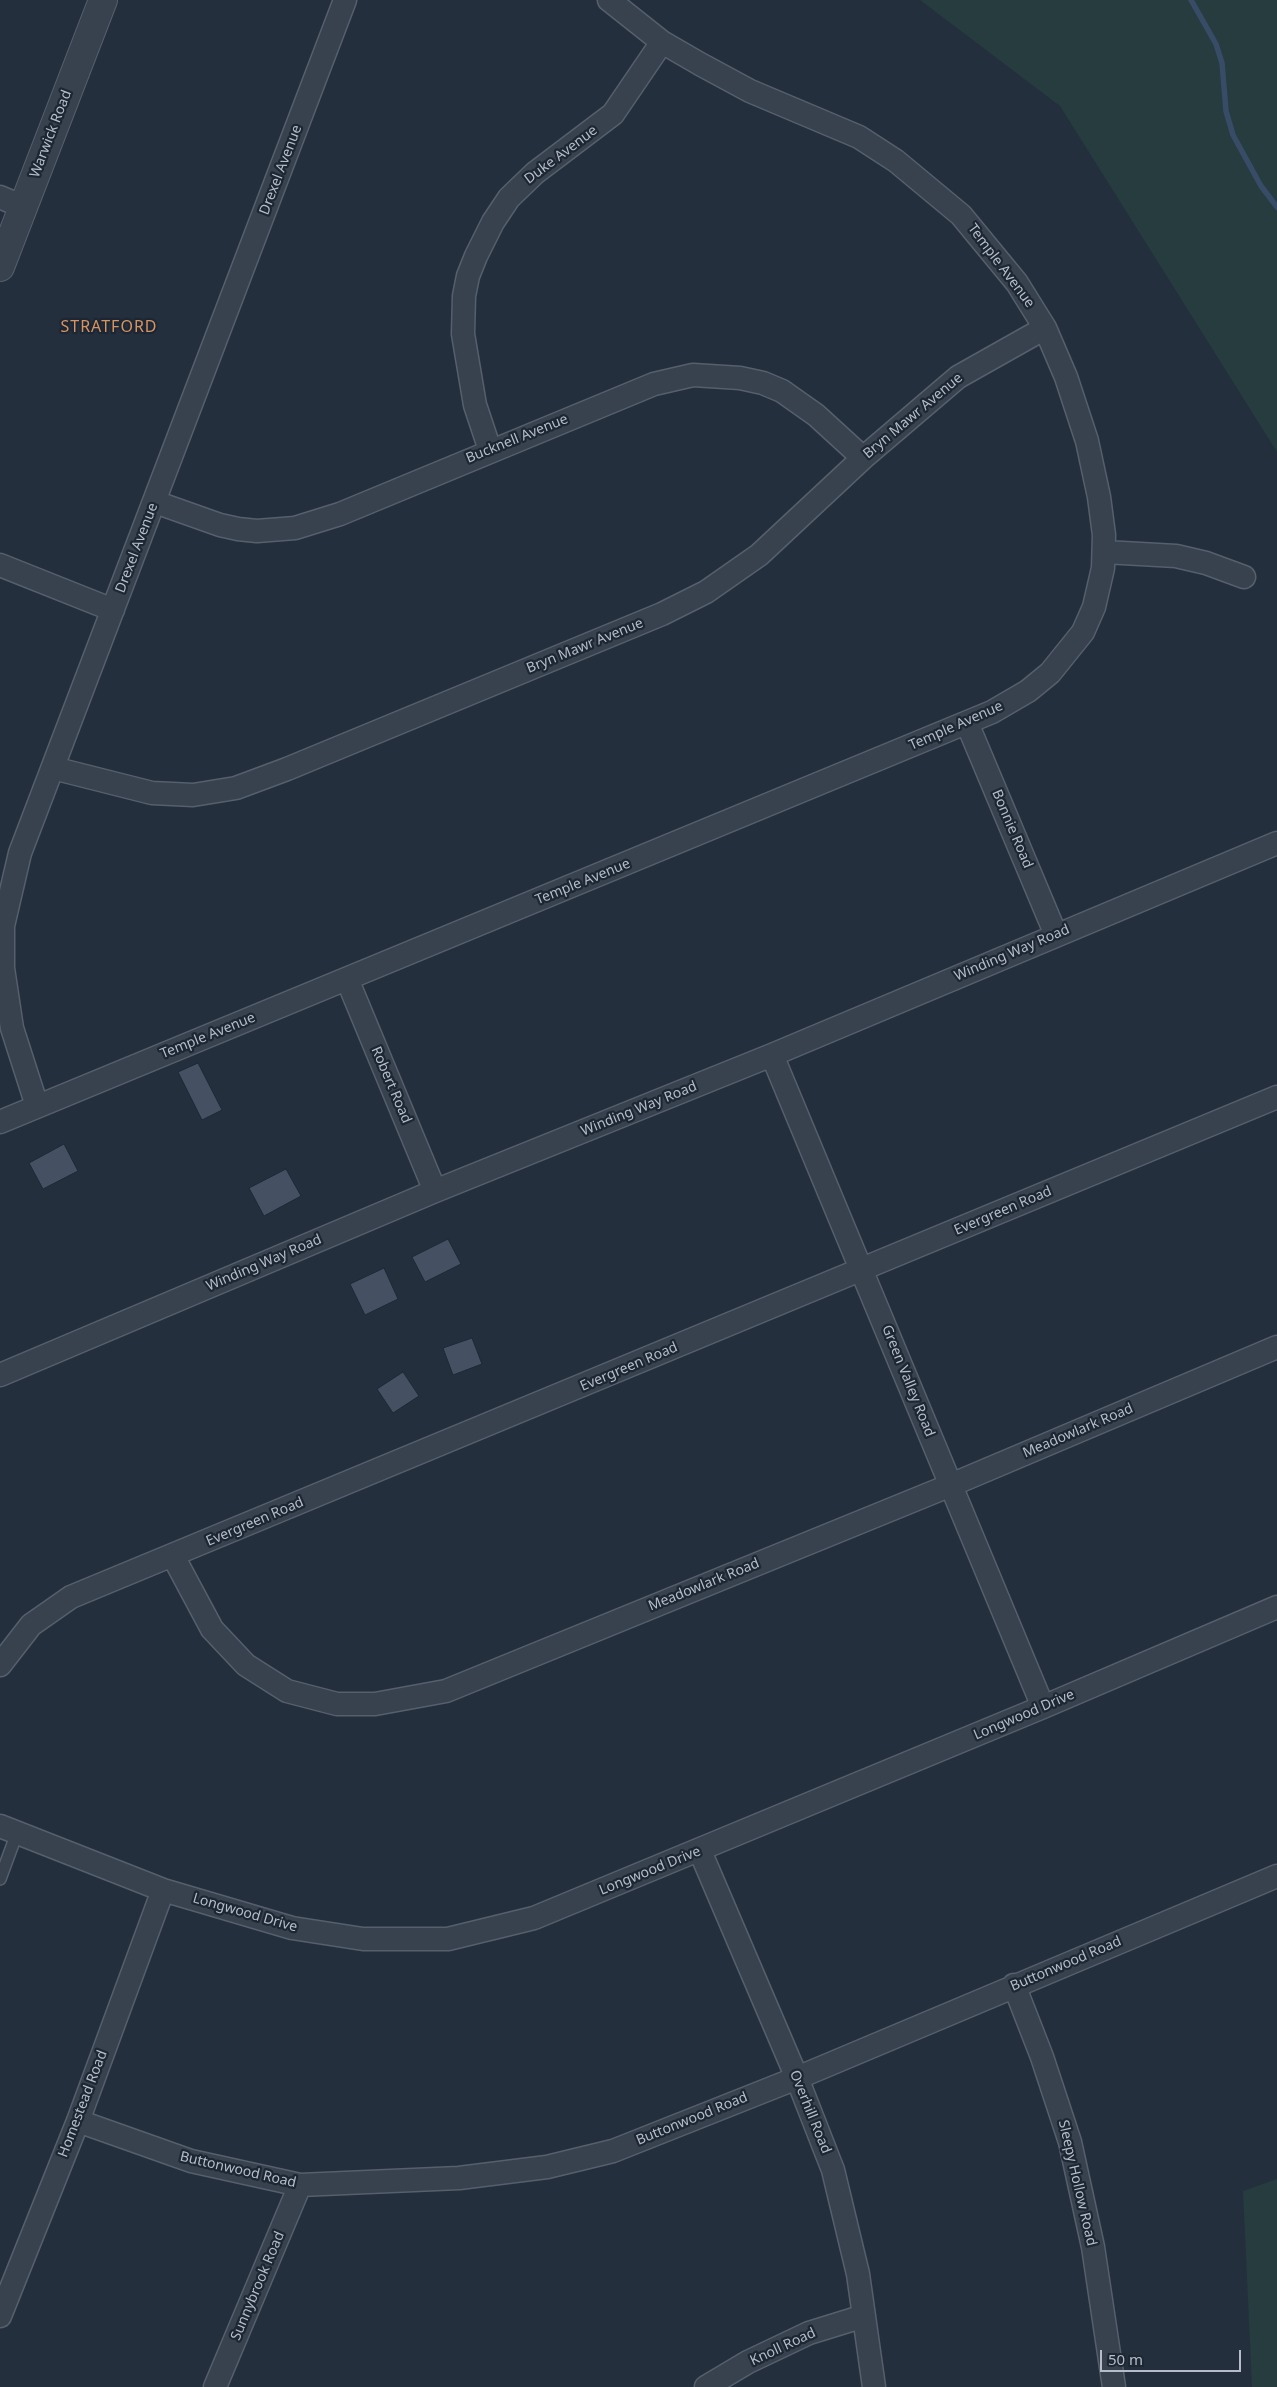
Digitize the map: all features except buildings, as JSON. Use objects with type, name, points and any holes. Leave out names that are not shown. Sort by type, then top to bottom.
[{"type":"street","name":"Warwick Road","points":[[0,267],[12,202],[104,0]]},
{"type":"street","name":"Drexel Avenue","points":[[37,1106],[12,1028],[3,968],[3,926],[20,853],[345,0]]},
{"type":"street","name":"Temple Avenue","points":[[0,1122],[992,712],[1028,691],[1050,673],[1083,632],[1094,607],[1101,581],[1105,552],[1102,515],[1087,441],[1066,377],[1045,328],[1017,283],[976,232],[951,206],[911,172],[859,137],[750,91],[662,42],[609,0]]},
{"type":"street","name":"Duke Avenue","points":[[490,450],[475,405],[463,334],[464,296],[476,256],[492,222],[509,198],[531,176],[613,114],[662,42]]},
{"type":"street","name":"Bryn Mawr Avenue","points":[[53,768],[125,788],[173,796],[214,792],[260,780],[693,599],[759,556],[863,458],[958,377],[1045,328]]},
{"type":"street","name":"Bucknell Avenue","points":[[155,502],[220,525],[238,529],[257,531],[295,528],[340,514],[490,450],[654,384],[676,377],[715,375],[762,383],[782,392],[816,415],[863,458]]},
{"type":"street","points":[[1105,552],[1183,557],[1244,577]]},
{"type":"street","points":[[0,565],[113,610]]},
{"type":"street","name":"Bonnie Road","points":[[967,723],[1056,935]]},
{"type":"street","name":"Winding Way Road","points":[[0,1375],[435,1191],[772,1055],[1277,843]]},
{"type":"street","name":"Robert Road","points":[[347,979],[435,1191]]},
{"type":"street","name":"Green Valley Road","points":[[772,1055],[1043,1707]]},
{"type":"street","name":"Evergreen Road","points":[[0,1665],[31,1625],[71,1597],[1277,1097]]},
{"type":"street","name":"Meadowlark Road","points":[[173,1556],[212,1629],[246,1665],[287,1691],[337,1704],[375,1704],[446,1691],[951,1485],[1277,1347]]},
{"type":"street","name":"Longwood Drive","points":[[8,1830],[163,1890],[292,1928],[363,1939],[448,1938],[534,1918],[1043,1707],[1277,1607]]},
{"type":"street","name":"Overhill Road","points":[[700,1850],[797,2078],[833,2170],[858,2274],[874,2387]]},
{"type":"street","name":"Buttonwood Road","points":[[78,2121],[191,2161],[300,2185],[459,2178],[546,2167],[612,2151],[797,2078],[1277,1876]]},
{"type":"street","name":"Homestead Road","points":[[0,2316],[78,2121],[163,1890]]},
{"type":"street","name":"Sleepy Hollow Road","points":[[1014,1986],[1042,2057],[1070,2142],[1093,2247],[1114,2387]]},
{"type":"street","name":"Sunnybrook Road","points":[[216,2387],[300,2185]]},
{"type":"street","name":"Knoll Road","points":[[706,2387],[748,2362],[809,2333],[864,2316]]},
{"type":"lane","points":[[0,1878],[8,1830]]},
{"type":"green space","points":[[920,0],[1277,0],[1277,452],[1060,106]]},
{"type":"green space","points":[[1277,2179],[1277,2387],[1252,2387],[1243,2191]]},
{"type":"waterway","points":[[1191,0],[1216,44],[1222,63],[1226,111],[1233,135],[1261,186],[1277,207]]},
{"type":"district","name":"STRATFORD","points":[[109,327]]}]
